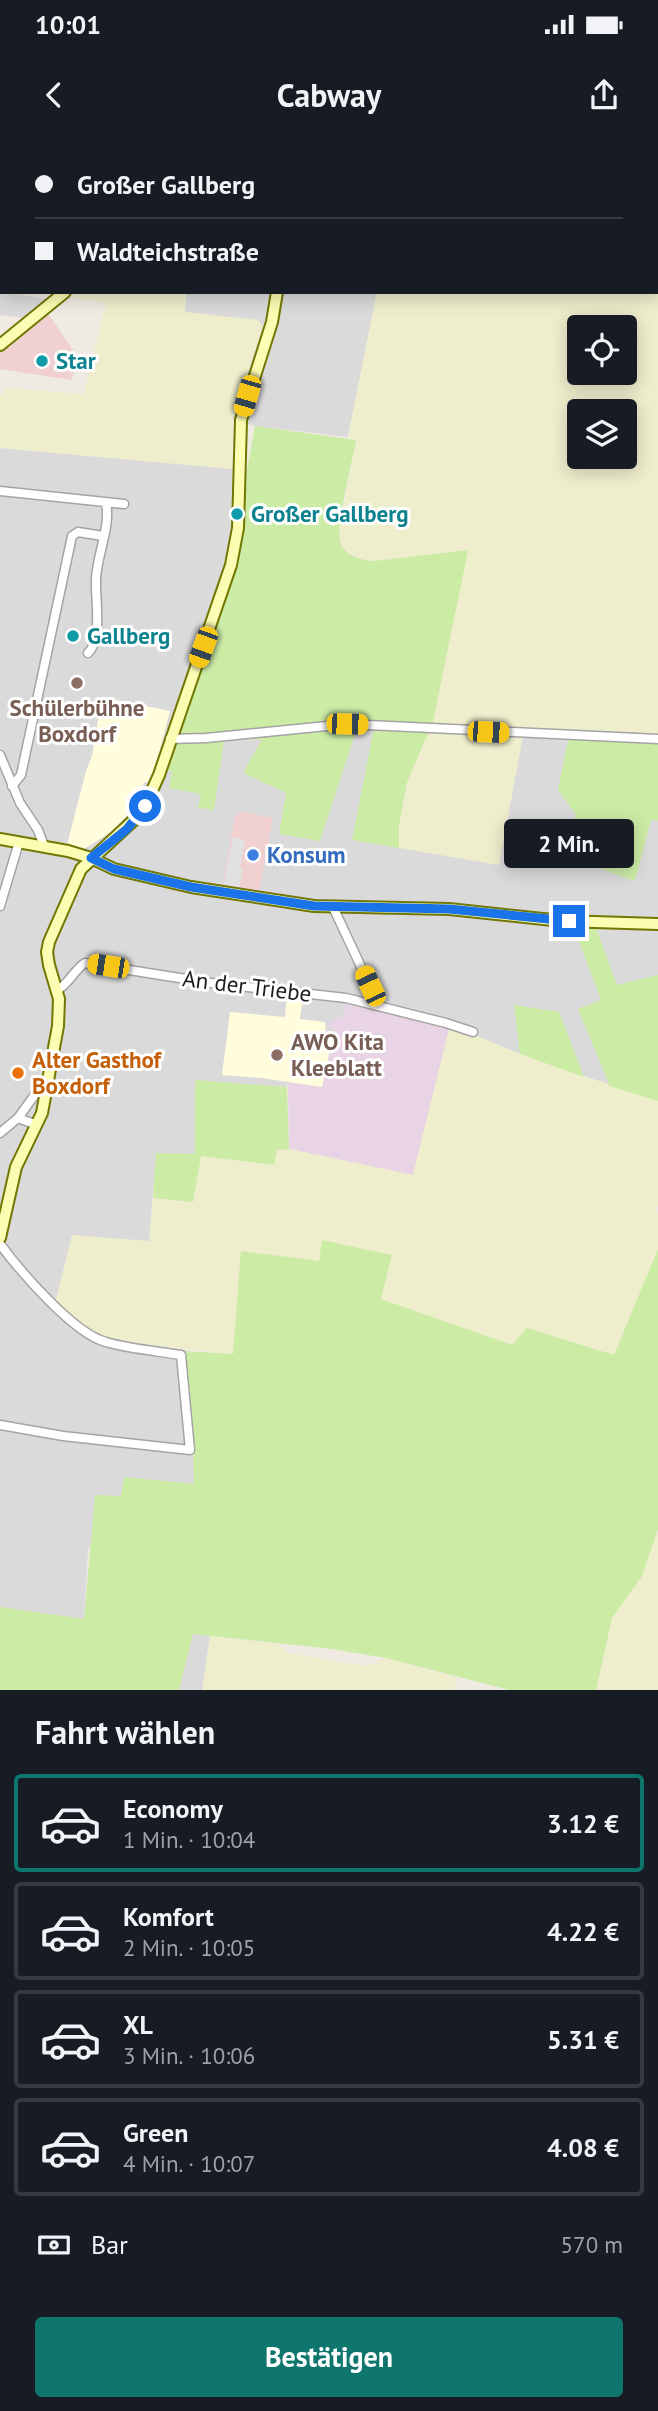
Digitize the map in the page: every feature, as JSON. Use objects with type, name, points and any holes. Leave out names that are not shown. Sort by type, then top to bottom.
[{"type":"street","points":[[0,345],[63,294]]},
{"type":"street","points":[[0,1238],[16,1167],[37,1125],[49,1076],[60,1008],[49,965],[49,942],[81,869],[127,829],[145,806],[159,775],[231,565],[238,528],[241,420],[272,322],[277,294]]},
{"type":"street","points":[[0,491],[124,505]]},
{"type":"street","points":[[88,653],[93,646],[97,621],[96,578],[106,503]]},
{"type":"street","points":[[12,786],[21,775],[72,536],[78,533],[103,536]]},
{"type":"street","points":[[170,738],[206,738],[347,724],[658,739]]},
{"type":"street","points":[[0,755],[12,786],[44,846]]},
{"type":"street","points":[[0,839],[44,846],[91,858],[114,869],[191,887],[334,907],[449,909],[562,921],[658,924]]},
{"type":"street","points":[[0,906],[19,842]]},
{"type":"street","points":[[334,907],[377,1005]]},
{"type":"street","name":"An der Triebe","points":[[57,990],[62,988],[76,968],[85,962],[211,983],[346,998],[473,1032]]},
{"type":"street","points":[[0,1133],[18,1118],[49,1076]]},
{"type":"street","points":[[18,1118],[37,1125]]},
{"type":"street","points":[[0,1244],[56,1308],[103,1342],[181,1355],[190,1450],[63,1436],[0,1425]]},
{"type":"shaded area","points":[[0,294],[48,300],[25,318],[0,315]]},
{"type":"shaded area","points":[[186,294],[377,294],[348,437],[255,426],[233,420],[262,326],[185,312]]},
{"type":"shaded area","points":[[47,312],[77,356],[72,380],[0,369],[0,353]]},
{"type":"shaded area","points":[[0,448],[247,470],[239,548],[165,770],[172,772],[224,740],[263,739],[374,728],[499,865],[523,731],[568,740],[558,790],[575,813],[577,857],[651,820],[658,821],[658,975],[617,986],[595,925],[601,1000],[578,1009],[610,1086],[584,1077],[559,1012],[515,1005],[520,1054],[455,1027],[449,1029],[374,1009],[345,1005],[344,1016],[335,1027],[322,1087],[288,1082],[287,1087],[195,1080],[195,1154],[156,1153],[149,1242],[104,1340],[184,1351],[194,1484],[124,1478],[122,1496],[88,1549],[84,1619],[0,1607]]},
{"type":"shaded area","points":[[102,697],[170,711],[151,783],[144,782],[135,807],[111,832],[84,849],[67,845],[92,756]]},
{"type":"shaded area","points":[[243,812],[273,818],[259,892],[222,887],[235,816]]},
{"type":"shaded area","points":[[233,837],[245,841],[239,888],[223,887]]},
{"type":"shaded area","name":"AWO Kita Kleeblatt","points":[[287,994],[303,998],[300,1019],[325,1022],[326,1033],[333,1035],[322,1087],[222,1075],[230,1012],[285,1017]]},
{"type":"shaded area","points":[[345,1005],[374,1009],[449,1029],[413,1175],[289,1149],[288,1082],[322,1086],[335,1030],[329,1028],[329,1023],[344,1016]]},
{"type":"shaded area","points":[[192,1634],[210,1636],[202,1690],[179,1690]]},
{"type":"green space","points":[[50,294],[186,294],[185,312],[258,320],[263,326],[233,420],[232,469],[0,448],[0,395],[9,388],[84,394],[106,303]]},
{"type":"green space","points":[[377,294],[658,294],[658,738],[568,740],[524,731],[499,865],[399,848],[399,824],[407,782],[433,722],[467,550],[374,561],[359,559],[348,553],[340,543],[340,526],[356,440],[348,437]]},
{"type":"green space","points":[[255,426],[356,440],[340,525],[341,544],[351,555],[374,561],[468,550],[433,722],[407,782],[399,824],[399,848],[352,840],[374,728],[357,728],[320,841],[279,834],[286,793],[243,773],[262,739],[224,740],[214,810],[198,808],[201,794],[169,788],[172,772],[164,770],[239,548],[247,470]]},
{"type":"green space","points":[[658,738],[658,821],[651,820],[635,881],[577,857],[575,813],[558,790],[568,740]]},
{"type":"green space","points":[[573,925],[595,925],[617,985],[658,975],[658,1101],[610,1086],[578,1009],[601,1000]]},
{"type":"green space","points":[[514,1005],[559,1012],[584,1077],[520,1054]]},
{"type":"green space","points":[[455,1027],[520,1054],[658,1101],[658,1205],[654,1212],[658,1213],[658,1249],[614,1355],[527,1328],[512,1345],[381,1299],[392,1255],[322,1241],[319,1261],[241,1252],[233,1354],[104,1340],[55,1303],[72,1235],[149,1241],[153,1198],[193,1202],[201,1156],[273,1165],[277,1150],[289,1149],[413,1175],[449,1029]]},
{"type":"green space","points":[[195,1080],[287,1087],[289,1149],[277,1150],[274,1165],[201,1156],[193,1202],[153,1198],[156,1153],[195,1154]]},
{"type":"green space","points":[[322,1240],[392,1255],[381,1299],[512,1345],[527,1328],[614,1355],[658,1249],[658,1529],[642,1576],[612,1618],[596,1690],[509,1690],[386,1658],[332,1649],[193,1634],[179,1690],[0,1690],[0,1607],[84,1619],[95,1495],[121,1496],[124,1477],[194,1484],[184,1351],[233,1354],[241,1251],[319,1261]]},
{"type":"green space","points":[[658,1529],[658,1690],[596,1690],[612,1618],[642,1576]]},
{"type":"green space","points":[[210,1636],[277,1644],[288,1653],[367,1666],[386,1658],[457,1678],[454,1690],[202,1690]]},
{"type":"place","name":"Star","points":[[42,361]]},
{"type":"place","name":"Großer Gallberg","points":[[237,514]]},
{"type":"place","name":"Gallberg","points":[[73,636]]},
{"type":"place","name":"Schülerbühne Boxdorf","points":[[77,683]]},
{"type":"place","name":"Konsum","points":[[253,855]]},
{"type":"place","name":"AWO Kita Kleeblatt","points":[[277,1055]]},
{"type":"place","name":"Alter Gasthof Boxdorf","points":[[18,1073]]},
{"type":"route","points":[[145,806],[127,829],[91,858],[114,869],[191,887],[314,906],[449,909],[569,921]]}]
